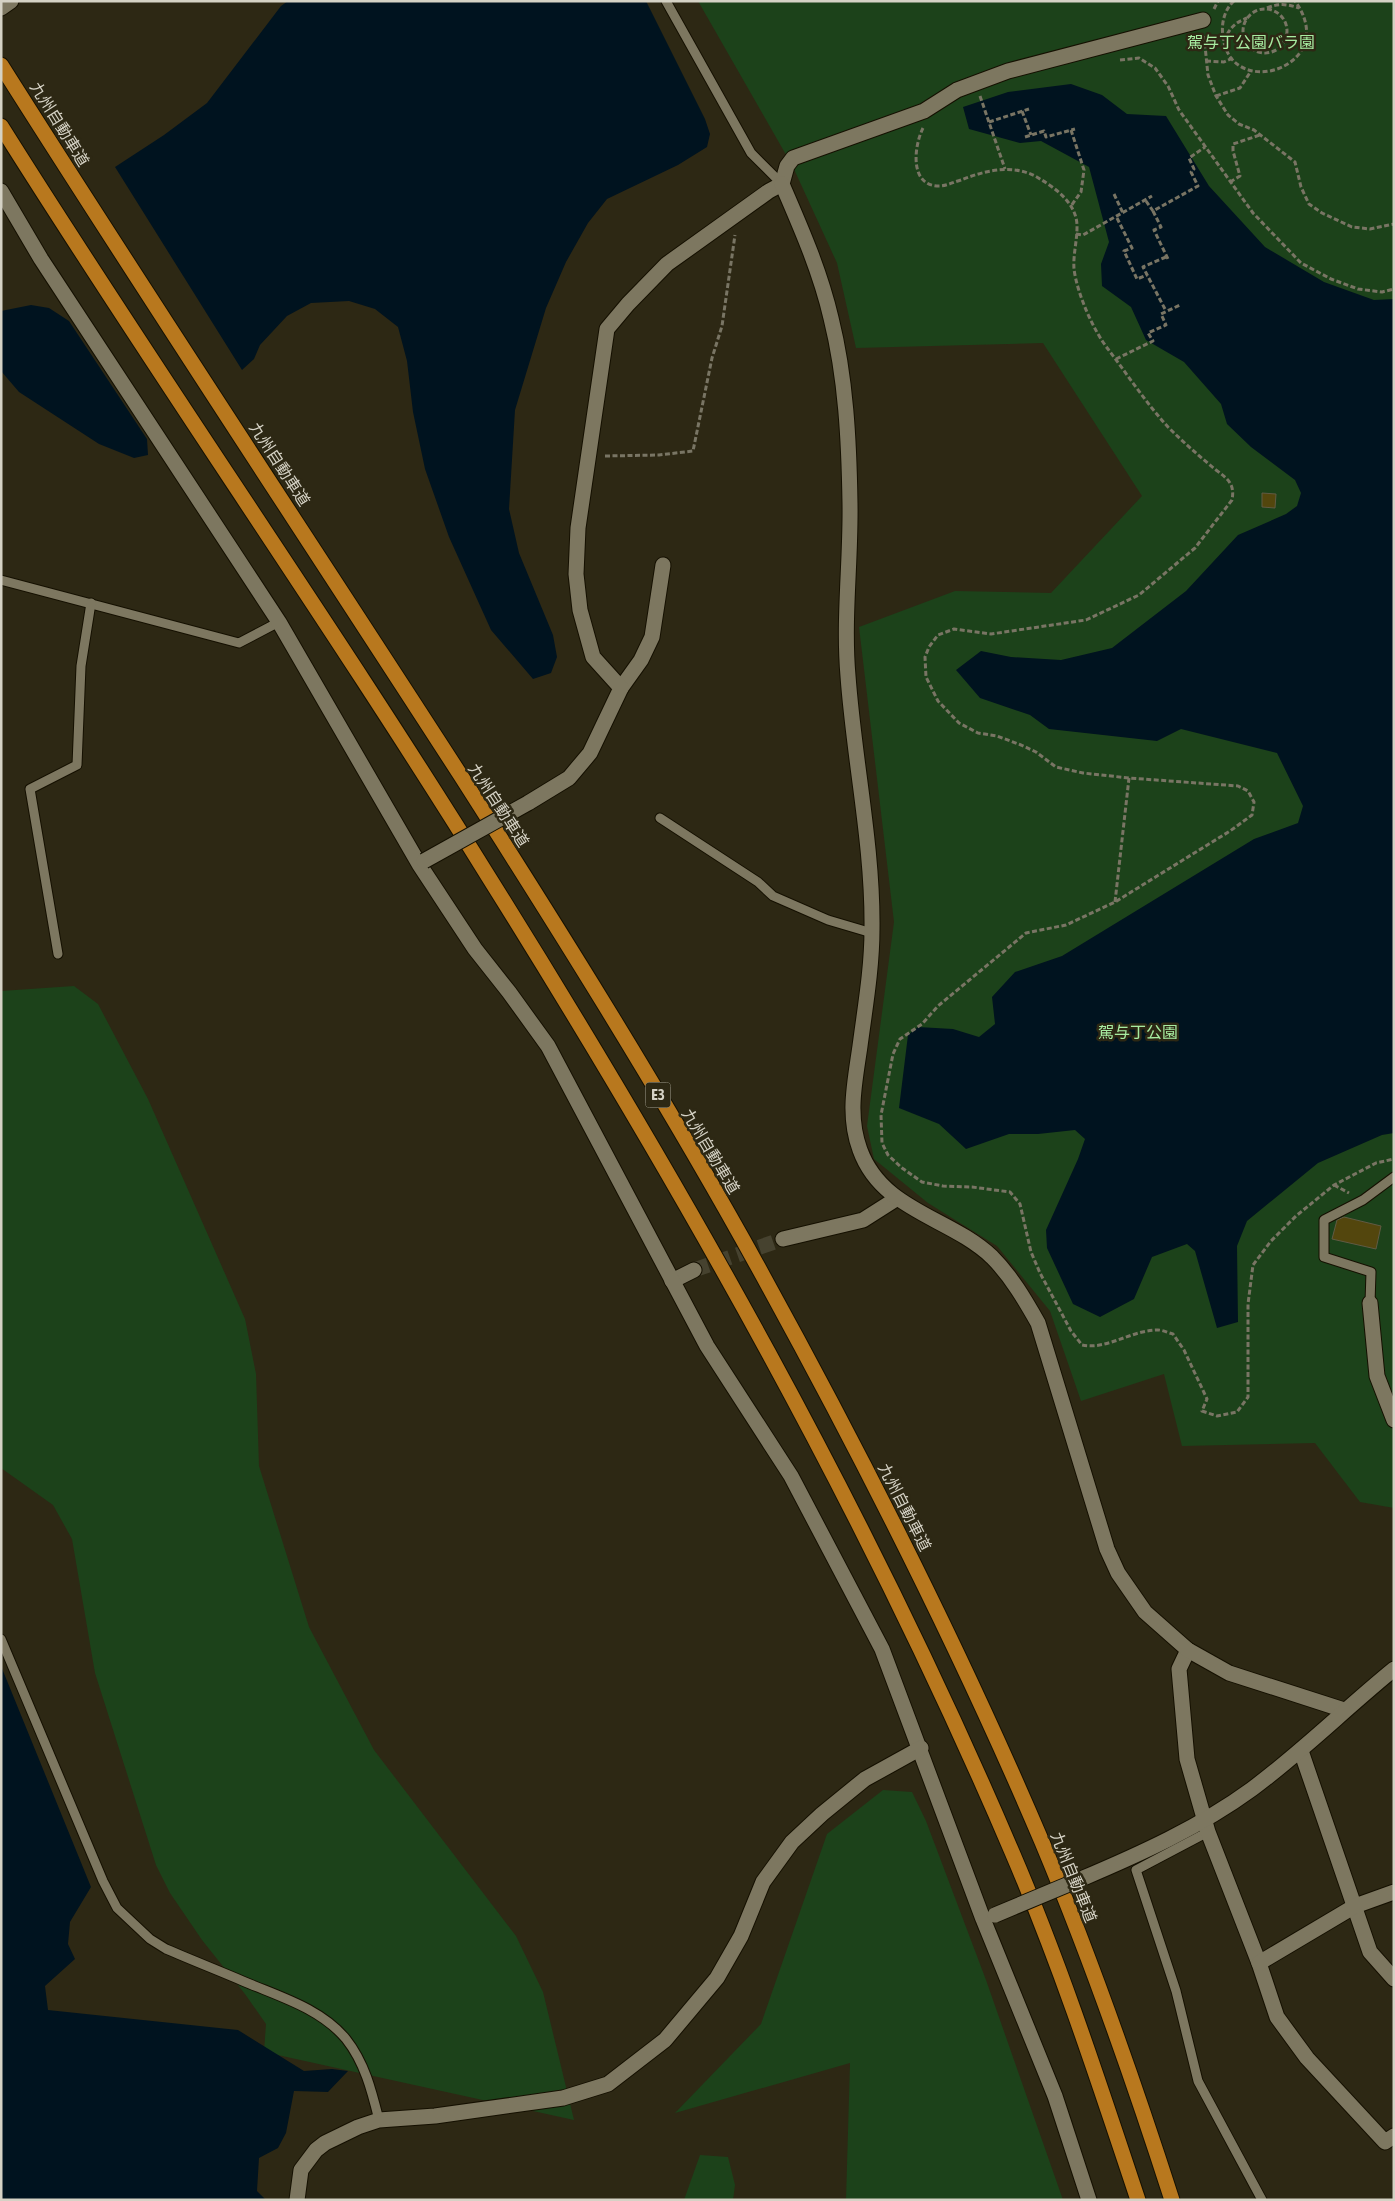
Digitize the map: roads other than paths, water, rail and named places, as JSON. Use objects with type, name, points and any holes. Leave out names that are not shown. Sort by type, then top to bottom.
[{"type":"highway","name":"九州自動車道","points":[[1,65],[512,857],[617,1026],[740,1234],[856,1448],[958,1654],[1042,1843],[1101,1992],[1172,2200]]},
{"type":"highway","name":"E3","points":[[1,126],[146,352],[486,871],[585,1032],[715,1256],[827,1461],[929,1666],[1013,1854],[1071,2001],[1138,2200]]},
{"type":"street","points":[[1,8],[11,1]]},
{"type":"street","points":[[1203,25],[1008,71],[957,90],[924,111],[793,158],[787,166],[782,184],[812,254],[832,319],[842,374],[848,435],[850,506],[845,624],[848,676],[872,892],[872,932],[867,998],[852,1102],[853,1130],[861,1153],[872,1174],[896,1199],[956,1232],[991,1257],[1022,1294],[1038,1323],[1097,1520],[1118,1573],[1145,1612],[1188,1650],[1229,1673],[1344,1710]]},
{"type":"street","points":[[621,688],[593,657],[580,610],[576,574],[578,528],[607,329],[628,304],[667,264],[769,191],[782,184]]},
{"type":"street","points":[[1,191],[42,259],[279,622],[475,949],[548,1046],[707,1346],[800,1494],[882,1648],[989,1917],[1055,2096],[1089,2200]]},
{"type":"street","points":[[422,863],[569,778],[590,753],[621,688],[641,660],[652,637],[663,565]]},
{"type":"street","points":[[783,1239],[863,1220],[896,1199]]},
{"type":"street","points":[[672,1281],[694,1270]]},
{"type":"street","points":[[1370,1303],[1377,1376],[1394,1420]]},
{"type":"street","points":[[1188,1650],[1178,1669],[1188,1759],[1206,1826],[1259,1963],[1277,2017],[1307,2058],[1384,2142],[1394,2136]]},
{"type":"street","points":[[989,1917],[1206,1826],[1301,1751],[1344,1710],[1393,1670]]},
{"type":"street","points":[[297,2200],[301,2170],[316,2150],[325,2143],[379,2120],[435,2116],[563,2098],[608,2084],[665,2040],[717,1978],[741,1936],[763,1882],[792,1842],[822,1814],[865,1779],[921,1748]]},
{"type":"street","points":[[1301,1751],[1370,1952],[1394,1979]]},
{"type":"street","points":[[1259,1963],[1355,1906],[1394,1892]]},
{"type":"lane","points":[[666,1],[751,153],[782,184]]},
{"type":"lane","points":[[1,580],[239,642],[279,622]]},
{"type":"lane","points":[[58,954],[30,789],[77,764],[81,666],[91,603]]},
{"type":"lane","points":[[660,818],[758,882],[773,896],[828,920],[872,932]]},
{"type":"lane","points":[[1370,1303],[1371,1272],[1324,1257],[1324,1220],[1363,1200],[1394,1177]]},
{"type":"lane","points":[[1,1639],[103,1881],[118,1908],[150,1939],[166,1949],[302,2006],[328,2023],[345,2038],[358,2057],[369,2082],[379,2120]]},
{"type":"lane","points":[[1206,1826],[1136,1870],[1176,1991],[1198,2081],[1262,2200]]},
{"type":"water","points":[[288,1],[646,1],[705,119],[710,134],[707,147],[678,165],[607,199],[588,223],[566,262],[546,308],[515,410],[509,509],[519,553],[553,635],[557,657],[551,673],[533,679],[491,630],[449,537],[425,469],[413,412],[407,361],[398,327],[375,309],[349,301],[311,303],[287,316],[260,345],[254,359],[242,370],[115,167],[164,135],[207,103],[281,6]]},
{"type":"water","points":[[1071,84],[1102,95],[1127,114],[1166,116],[1209,186],[1265,247],[1324,282],[1374,300],[1394,299],[1394,1133],[1382,1135],[1318,1163],[1247,1221],[1237,1246],[1238,1322],[1217,1328],[1195,1251],[1187,1244],[1152,1257],[1134,1299],[1100,1317],[1073,1304],[1047,1248],[1046,1230],[1085,1139],[1075,1130],[1038,1134],[1009,1134],[966,1149],[939,1124],[899,1108],[908,1035],[918,1027],[953,1029],[979,1037],[995,1024],[992,997],[1015,972],[1062,956],[1254,839],[1298,823],[1303,806],[1277,753],[1181,729],[1157,741],[1049,729],[1030,715],[980,698],[956,670],[981,651],[1011,657],[1061,660],[1112,648],[1186,591],[1238,535],[1286,514],[1297,506],[1301,493],[1295,480],[1251,447],[1227,424],[1221,404],[1184,362],[1146,340],[1131,307],[1102,286],[1101,264],[1109,242],[1089,167],[1041,141],[1020,143],[969,129],[963,107],[1008,92]]},
{"type":"water","points":[[31,305],[49,308],[69,321],[147,439],[148,455],[134,458],[99,444],[19,392],[1,371],[1,311]]},
{"type":"water","points":[[1,1666],[91,1887],[70,1922],[68,1944],[75,1959],[45,1986],[48,2010],[238,2030],[304,2071],[332,2069],[348,2071],[328,2092],[294,2091],[286,2133],[278,2148],[259,2158],[257,2191],[266,2200],[1,2200]]},
{"type":"tunnel","points":[[694,1270],[783,1239]]},
{"type":"park label","name":"駕与丁公園バラ園","points":[[1251,42]]},
{"type":"park label","name":"駕与丁公園","points":[[1138,1032]]}]
